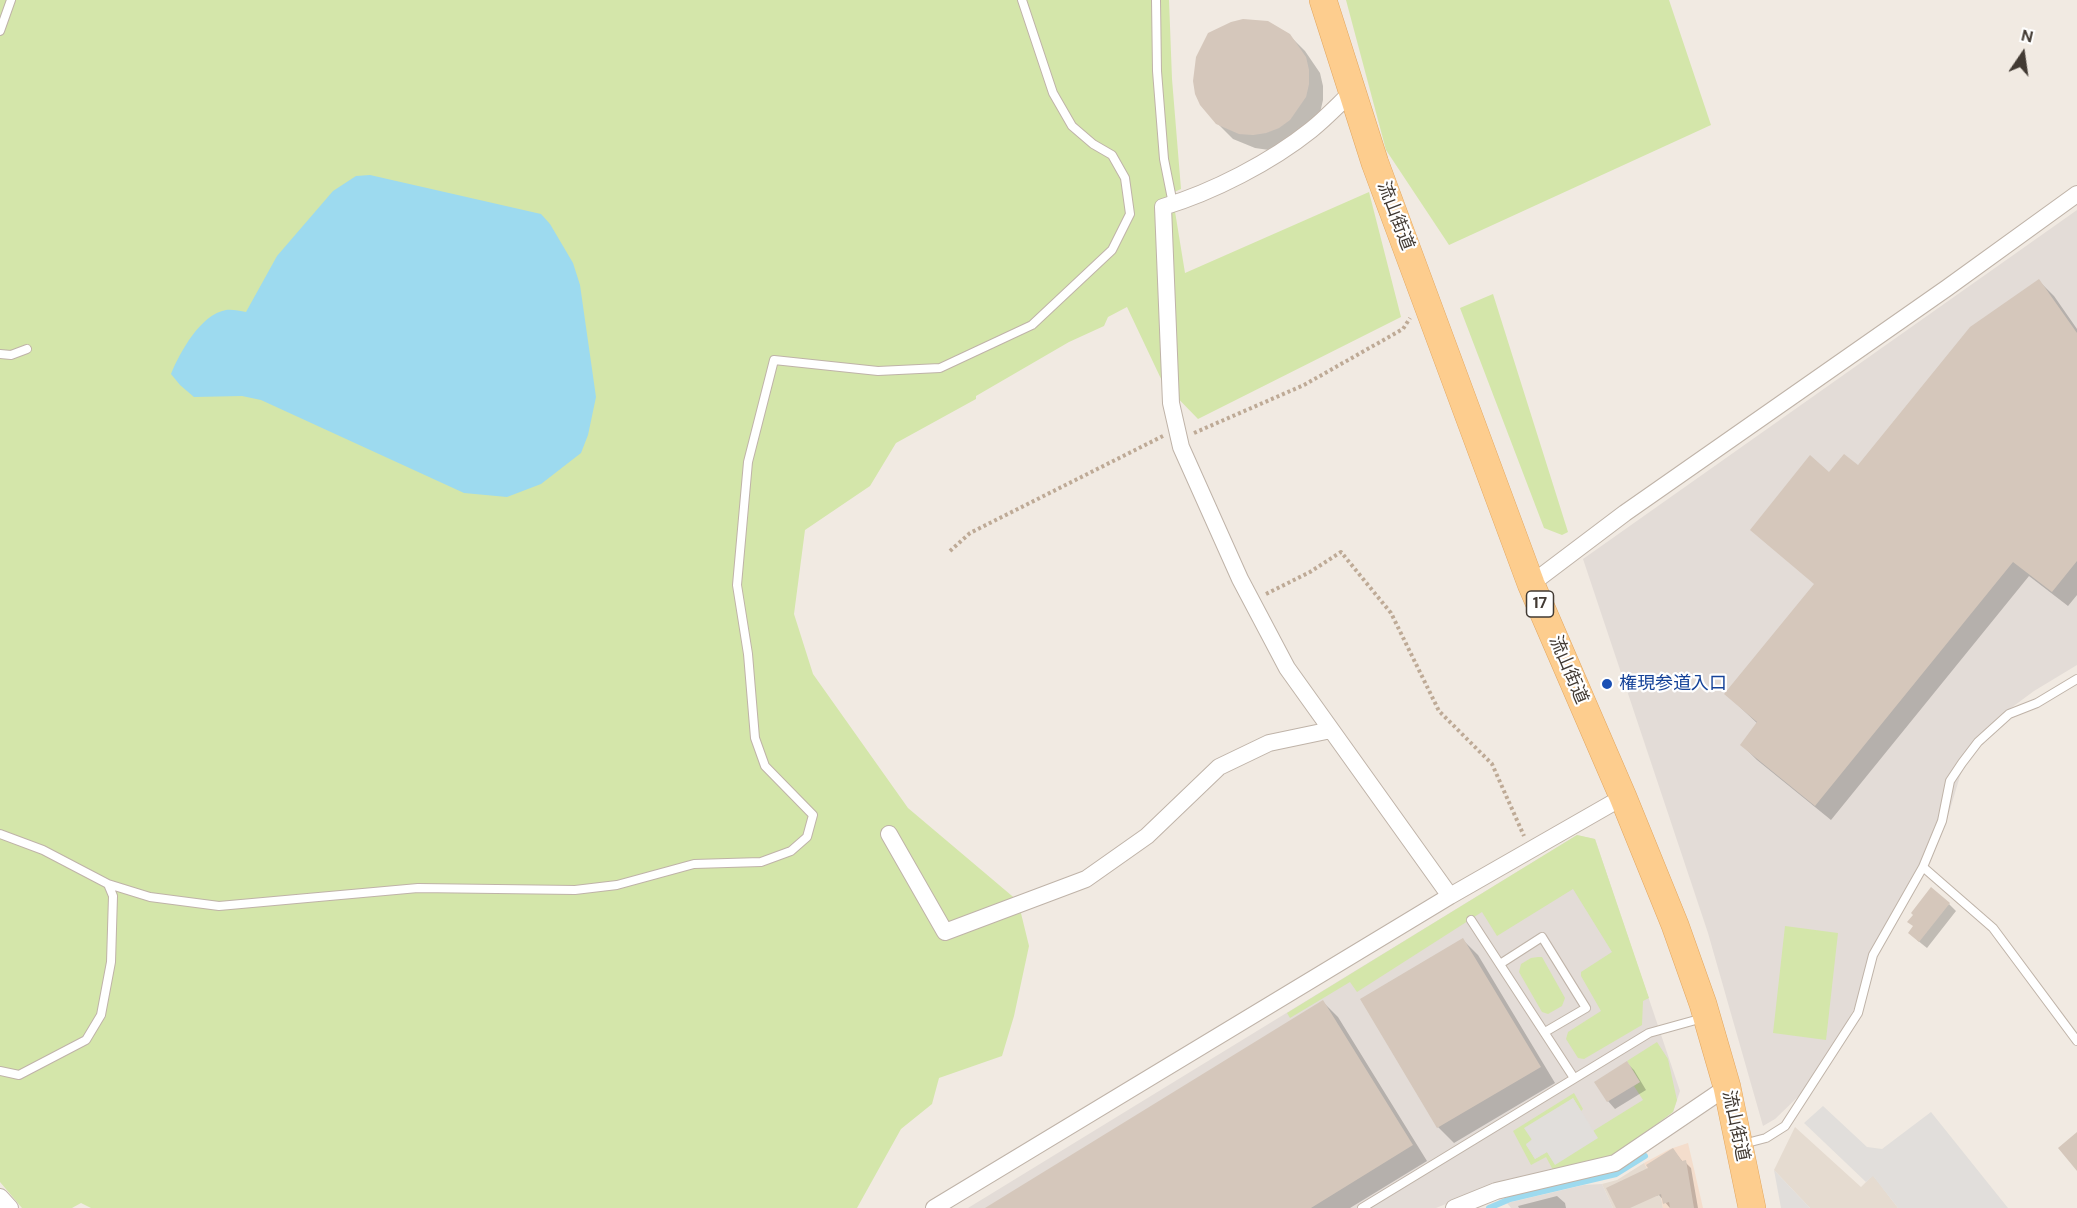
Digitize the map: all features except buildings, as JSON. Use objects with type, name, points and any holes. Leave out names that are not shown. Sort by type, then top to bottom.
[{"type":"main road","name":"流山街道","points":[[1323,0],[1375,163],[1531,584],[1623,797],[1675,925],[1727,1087],[1752,1208]]},
{"type":"street","points":[[1352,92],[1312,130],[1271,159],[1231,179],[1163,207],[1171,403],[1178,434],[1240,579],[1287,668],[1450,896]]},
{"type":"street","points":[[1531,584],[1625,513],[1947,288],[2077,194]]},
{"type":"street","points":[[889,834],[945,932],[1086,879],[1147,836],[1219,767],[1269,743],[1331,730]]},
{"type":"street","points":[[934,1208],[1450,896],[1623,797]]},
{"type":"street","points":[[1454,1208],[1496,1191],[1615,1163],[1727,1087]]},
{"type":"street","points":[[0,1197],[10,1208]]},
{"type":"lane","points":[[0,31],[11,0]]},
{"type":"lane","points":[[0,834],[44,850],[108,884],[150,897],[219,906],[418,888],[575,890],[616,885],[694,864],[761,862],[791,851],[807,837],[813,815],[765,766],[755,738],[748,654],[736,585],[748,462],[774,360],[878,371],[940,368],[1032,325],[1112,250],[1130,214],[1125,177],[1112,155],[1093,144],[1072,126],[1053,93],[1022,0]]},
{"type":"lane","points":[[1156,0],[1157,71],[1162,137],[1173,204]]},
{"type":"lane","points":[[0,354],[11,355],[27,349]]},
{"type":"lane","points":[[1739,1145],[1766,1138],[1785,1126],[1858,1013],[1874,955],[1923,867],[1942,821],[1950,781],[1978,742],[2009,714],[2037,703],[2077,679]]},
{"type":"lane","points":[[1923,867],[1993,928],[2077,1041]]},
{"type":"lane","points":[[0,1071],[19,1075],[86,1040],[101,1015],[111,962],[113,896],[108,884]]},
{"type":"lane","points":[[1471,920],[1574,1078]]},
{"type":"lane","points":[[1500,964],[1542,937],[1586,1008],[1545,1032]]},
{"type":"lane","points":[[1362,1208],[1649,1033],[1706,1017]]},
{"type":"path","points":[[950,551],[970,533],[1178,434],[1304,385],[1403,329],[1425,297]]},
{"type":"path","points":[[1252,601],[1310,572],[1341,552],[1391,613],[1439,711],[1492,764],[1531,850]]},
{"type":"shaded area","points":[[2077,210],[2077,665],[2011,708],[1969,757],[1960,776],[1946,823],[1921,879],[1895,908],[1871,950],[1855,1007],[1843,1030],[1802,1093],[1775,1119],[1763,1126],[1708,933],[1583,559]]},
{"type":"shaded area","points":[[1577,835],[1595,839],[1680,1091],[1673,1112],[1612,1157],[1505,1180],[1436,1208],[968,1208]]},
{"type":"shaded area","points":[[1573,1098],[1598,1138],[1555,1165],[1547,1152],[1535,1159],[1526,1144],[1532,1140],[1524,1128]]},
{"type":"shaded area","points":[[1823,1106],[1867,1147],[1882,1149],[1931,1112],[2008,1208],[1898,1208],[1873,1176],[1866,1182],[1804,1123]]},
{"type":"shaded area","points":[[1795,1127],[1861,1187],[1873,1175],[1898,1208],[1810,1208],[1774,1170]]},
{"type":"shaded area","points":[[1688,1143],[1703,1208],[1663,1208],[1660,1191],[1644,1163],[1670,1149]]},
{"type":"shaded area","points":[[1644,1163],[1660,1191],[1663,1208],[1613,1208],[1602,1184],[1617,1180]]},
{"type":"shaded area","points":[[1774,1170],[1810,1208],[1781,1208]]},
{"type":"shaded area","points":[[1602,1184],[1613,1208],[1511,1208],[1507,1203],[1584,1185]]},
{"type":"green space","points":[[0,0],[1169,0],[1172,79],[1181,189],[1172,193],[1185,273],[1369,192],[1401,317],[1198,419],[1163,383],[1127,307],[1108,317],[1104,326],[1069,342],[976,396],[976,399],[896,443],[870,486],[805,530],[794,614],[813,674],[908,808],[1018,901],[1029,946],[1014,1016],[1002,1056],[939,1078],[932,1104],[901,1129],[857,1208],[91,1208],[81,1203],[72,1208],[22,1208],[0,1182]]},
{"type":"green space","points":[[1346,0],[1669,0],[1711,125],[1449,245],[1386,150]]},
{"type":"green space","points":[[1493,294],[1568,532],[1562,535],[1544,528],[1460,308]]},
{"type":"green space","points":[[1577,835],[1595,839],[1649,998],[1643,1001],[1642,1025],[1584,1059],[1578,1058],[1566,1039],[1568,1032],[1601,1011],[1581,976],[1581,972],[1612,952],[1573,889],[1497,936],[1482,912],[1357,992],[1350,982],[1290,1018],[1287,1013]]},
{"type":"green space","points":[[1785,926],[1838,933],[1826,1040],[1773,1033]]},
{"type":"green space","points":[[1542,957],[1565,998],[1562,1006],[1548,1014],[1542,1012],[1519,972],[1521,964],[1531,958]]},
{"type":"green space","points":[[1657,1042],[1668,1059],[1677,1100],[1673,1112],[1612,1157],[1553,1170],[1546,1157],[1531,1165],[1513,1131],[1574,1093],[1583,1109],[1581,1111],[1573,1098],[1526,1145],[1535,1159],[1547,1152],[1555,1164],[1597,1138],[1593,1131],[1643,1100],[1634,1086],[1640,1082],[1627,1061]]},
{"type":"water","points":[[370,175],[541,214],[550,224],[573,263],[580,285],[596,397],[588,435],[581,453],[541,484],[507,497],[464,493],[261,400],[242,396],[194,397],[171,374],[192,335],[208,319],[226,310],[246,312],[277,256],[333,191],[356,176]]},
{"type":"waterway","points":[[1489,1208],[1510,1199],[1616,1174],[1645,1156]]},
{"type":"place","name":"権現参道入口","points":[[1607,684]]}]
